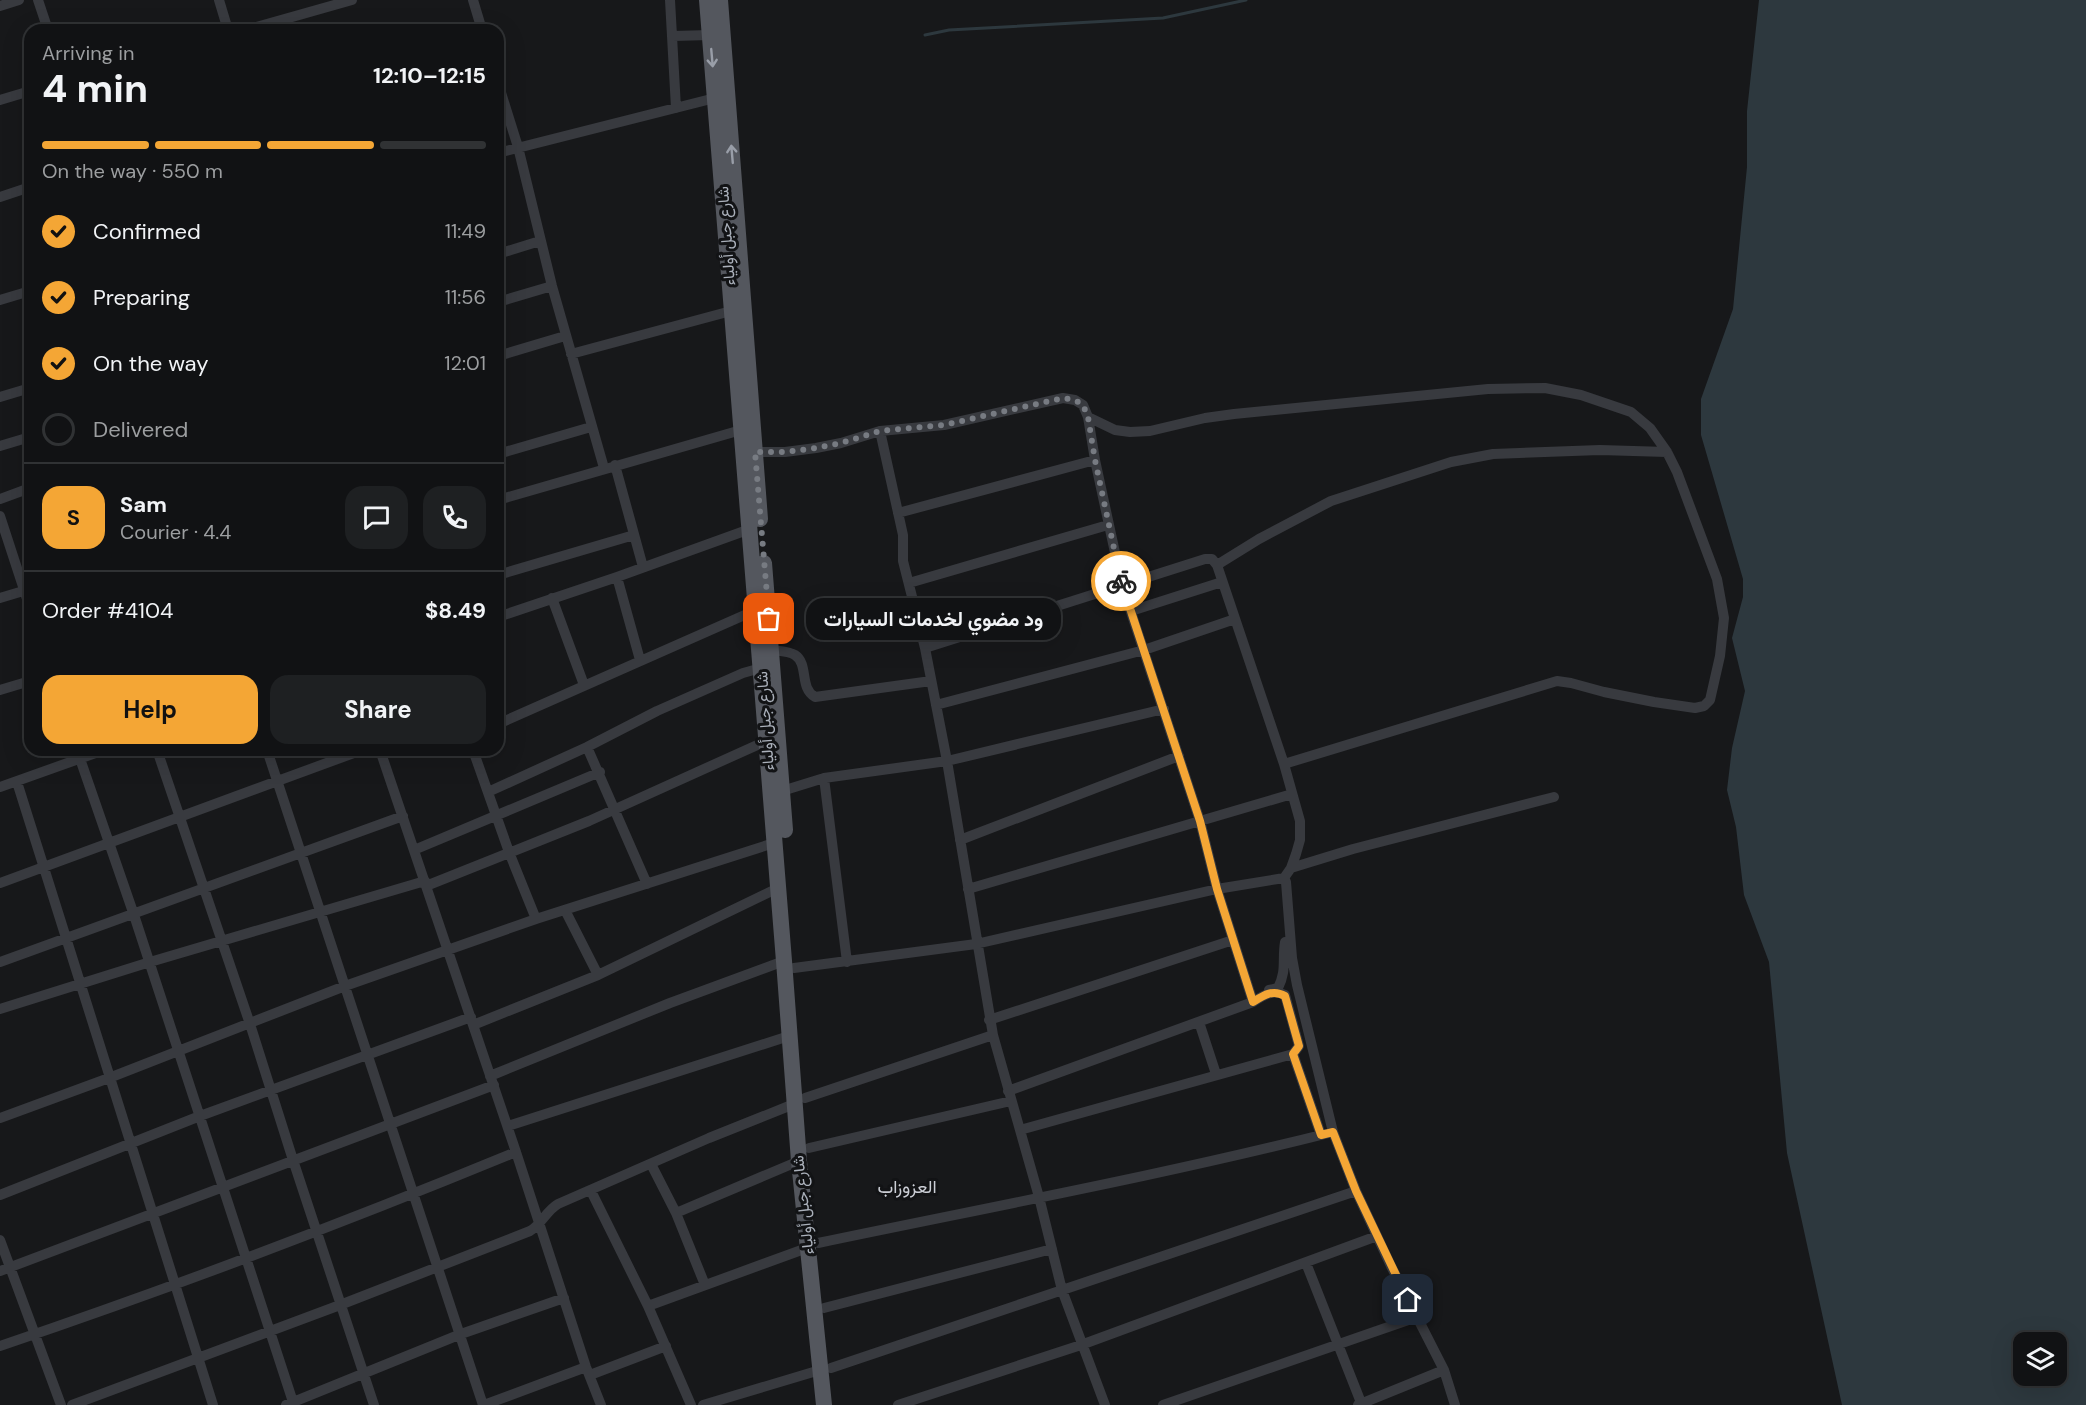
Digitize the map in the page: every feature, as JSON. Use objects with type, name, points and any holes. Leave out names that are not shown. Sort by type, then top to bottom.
[{"type":"main road","name":"شارع جبل أولياء","points":[[707,0],[774,843],[778,888],[785,910]]},
{"type":"main road","name":"شارع جبل أولياء","points":[[720,0],[782,791],[785,910],[804,1155],[826,1369],[836,1405]]},
{"type":"main road","name":"شارع جبل أولياء","points":[[789,965],[789,1036],[800,1101]]},
{"type":"main road","name":"شارع جبل أولياء","points":[[813,1246],[824,1308],[826,1369],[824,1405]]},
{"type":"street","points":[[0,6],[19,0]]},
{"type":"street","points":[[38,0],[46,24]]},
{"type":"street","points":[[219,0],[226,24]]},
{"type":"street","points":[[267,24],[352,0]]},
{"type":"street","points":[[473,0],[480,24]]},
{"type":"street","points":[[670,0],[676,108]]},
{"type":"street","points":[[673,36],[710,35]]},
{"type":"street","points":[[0,100],[24,93]]},
{"type":"street","points":[[504,151],[715,98]]},
{"type":"street","points":[[504,102],[518,147],[540,241],[591,427],[609,467],[643,567]]},
{"type":"street","points":[[0,197],[24,189]]},
{"type":"street","points":[[504,252],[540,241]]},
{"type":"street","points":[[504,300],[552,286]]},
{"type":"street","points":[[0,300],[24,293]]},
{"type":"street","points":[[571,354],[731,311]]},
{"type":"street","points":[[504,354],[565,336]]},
{"type":"street","points":[[1088,417],[1115,430],[1130,432],[1234,414],[1488,389],[1545,388],[1581,395],[1631,412],[1650,428],[1667,452],[1677,472],[1717,579],[1722,603],[1724,618],[1720,656],[1710,700],[1704,706],[1695,708],[1654,702],[1557,681],[1284,764]]},
{"type":"street","points":[[0,397],[24,390]]},
{"type":"street","points":[[755,452],[785,452],[816,448],[880,431],[944,425],[1063,398],[1075,400],[1083,405],[1088,417],[1108,525],[1122,585],[1200,821],[1217,889],[1253,1000]]},
{"type":"street","points":[[504,452],[591,427]]},
{"type":"street","points":[[504,498],[741,430]]},
{"type":"street","points":[[880,431],[903,535],[903,561],[925,648],[947,761],[989,1020],[1039,1197],[1062,1290],[1105,1405]]},
{"type":"street","points":[[0,446],[24,439]]},
{"type":"street","points":[[1217,565],[1259,539],[1331,501],[1451,462],[1493,454],[1600,450],[1667,452]]},
{"type":"street","points":[[898,513],[1095,460]]},
{"type":"street","points":[[0,499],[24,490]]},
{"type":"street","points":[[0,516],[24,582]]},
{"type":"street","points":[[909,583],[1108,525]]},
{"type":"street","points":[[504,615],[750,529]]},
{"type":"street","points":[[504,573],[634,535]]},
{"type":"street","points":[[925,648],[1205,559],[1212,559],[1217,565],[1284,764],[1300,821],[1300,840],[1291,868],[1284,878]]},
{"type":"street","points":[[617,577],[640,660]]},
{"type":"street","points":[[1131,611],[1222,582]]},
{"type":"street","points":[[0,598],[24,591]]},
{"type":"street","points":[[552,598],[584,685]]},
{"type":"street","points":[[504,721],[756,610]]},
{"type":"street","points":[[936,705],[1144,650],[1235,619]]},
{"type":"street","points":[[771,650],[793,653],[798,657],[807,691],[814,697],[931,681]]},
{"type":"street","points":[[488,792],[587,747],[657,711],[743,673],[761,668]]},
{"type":"street","points":[[0,690],[24,683]]},
{"type":"street","points":[[782,791],[824,778],[947,761],[1164,709]]},
{"type":"street","points":[[0,1010],[80,983],[321,911],[426,884],[615,809],[766,741]]},
{"type":"street","points":[[587,747],[648,884]]},
{"type":"street","points":[[0,787],[74,756]]},
{"type":"street","points":[[80,756],[150,962],[291,1404],[461,1334],[564,1298]]},
{"type":"street","points":[[159,756],[272,1090],[374,1405]]},
{"type":"street","points":[[269,756],[370,1055],[390,1123],[484,1405],[666,1346]]},
{"type":"street","points":[[0,883],[346,756]]},
{"type":"street","points":[[382,756],[601,1405]]},
{"type":"street","points":[[475,756],[509,852],[536,919]]},
{"type":"street","points":[[960,840],[1179,756]]},
{"type":"street","points":[[414,850],[600,772]]},
{"type":"street","points":[[824,778],[847,962]]},
{"type":"street","points":[[16,782],[213,1405]]},
{"type":"street","points":[[968,889],[1292,794]]},
{"type":"street","points":[[1291,868],[1554,797]]},
{"type":"street","points":[[0,962],[403,816]]},
{"type":"street","points":[[0,1118],[345,986],[536,919],[774,843]]},
{"type":"street","points":[[5,1269],[390,1123],[670,1003],[789,965],[847,962],[976,944],[1217,889],[1284,878]]},
{"type":"street","points":[[1284,878],[1292,958],[1302,1012],[1333,1132],[1356,1191],[1444,1370],[1455,1405]]},
{"type":"street","points":[[0,1195],[200,1116],[598,975],[778,888]]},
{"type":"street","points":[[565,910],[598,975]]},
{"type":"street","points":[[1253,1000],[1278,988],[1283,978],[1285,967],[1283,949],[1288,921]]},
{"type":"street","points":[[989,1020],[1233,940]]},
{"type":"street","points":[[676,1213],[804,1155],[1010,1096],[1266,994],[1279,992],[1285,996],[1299,1046],[1293,1054],[1020,1130]]},
{"type":"street","points":[[1199,1022],[1216,1074]]},
{"type":"street","points":[[72,1405],[530,1231],[540,1224],[552,1208],[709,1138],[800,1101],[993,1035]]},
{"type":"street","points":[[507,1126],[789,1036]]},
{"type":"street","points":[[1293,1054],[1321,1135]]},
{"type":"street","points":[[648,1306],[813,1246],[1039,1197],[1107,1185],[1333,1132]]},
{"type":"street","points":[[0,1346],[246,1258],[415,1194],[516,1152]]},
{"type":"street","points":[[651,1164],[676,1213],[705,1285]]},
{"type":"street","points":[[591,1191],[648,1306],[691,1405]]},
{"type":"street","points":[[703,1405],[826,1369],[1356,1191]]},
{"type":"street","points":[[898,1405],[1081,1345],[1377,1236]]},
{"type":"street","points":[[0,1240],[5,1269],[35,1334],[62,1405]]},
{"type":"street","points":[[824,1308],[1052,1249]]},
{"type":"street","points":[[1306,1263],[1361,1405],[1444,1370]]},
{"type":"street","points":[[1163,1405],[1417,1317]]},
{"type":"shaded area","points":[[1759,0],[2086,0],[2086,1405],[1842,1405],[1787,1153],[1769,962],[1744,895],[1736,827],[1727,790],[1732,748],[1745,691],[1732,638],[1743,597],[1743,579],[1701,435],[1701,399],[1733,309],[1747,167],[1747,111]]},
{"type":"waterway","points":[[925,35],[949,30],[1163,18],[1246,0]]},
{"type":"way so far","points":[[769,619],[755,452],[785,452],[816,448],[880,431],[944,425],[1063,398],[1075,400],[1083,405],[1088,417],[1121,581]]},
{"type":"place","name":"ود مضوي لخدمات السيارات","points":[[769,619]]},
{"type":"district","name":"العزوزاب","points":[[907,1187]]},
{"type":"route","points":[[1121,581],[1200,821],[1217,889],[1253,1002],[1266,994],[1279,992],[1285,996],[1299,1046],[1293,1054],[1321,1135],[1333,1132],[1356,1191],[1408,1300]]}]
